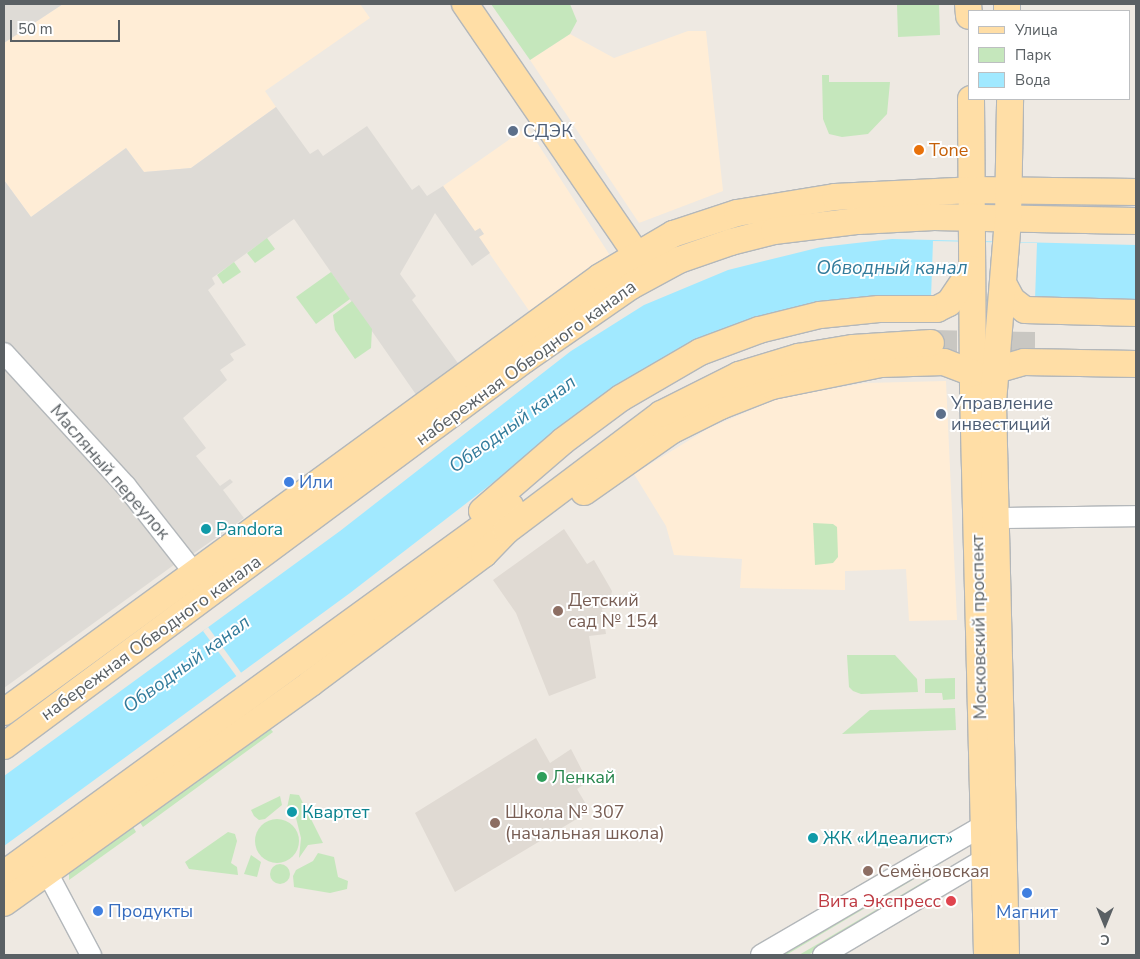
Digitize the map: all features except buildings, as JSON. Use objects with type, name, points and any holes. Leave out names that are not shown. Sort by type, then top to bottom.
[{"type":"main road","points":[[465,4],[642,264]]},
{"type":"main road","points":[[456,544],[474,518],[563,442],[637,387],[700,352],[759,330],[804,318],[850,310],[937,309],[963,299],[972,269],[971,100]]},
{"type":"main road","points":[[1007,231],[1010,100]]},
{"type":"main road","name":"набережная Обводного канала","points":[[4,712],[195,573],[696,225],[776,205],[862,195],[1009,189],[1136,192]]},
{"type":"main road","name":"набережная Обводного канала","points":[[4,746],[211,595],[524,360],[642,264],[702,251],[774,231],[858,220],[971,230],[1007,231],[1136,221]]},
{"type":"main road","name":"Московский проспект","points":[[1006,955],[994,854],[984,825],[985,371],[1005,294],[1007,231]]},
{"type":"main road","points":[[1005,294],[1030,310],[1136,313]]},
{"type":"main road","name":"Московский проспект","points":[[963,299],[993,402],[996,518],[994,854],[987,955]]},
{"type":"main road","points":[[4,874],[41,862],[311,683],[484,554],[506,531],[612,449],[662,414],[712,386],[767,366],[826,352],[931,335],[879,328],[823,335],[763,349],[707,371],[630,416],[482,529],[456,544],[41,862],[4,903]]},
{"type":"main road","points":[[1136,331],[1035,337],[1136,347]]},
{"type":"main road","points":[[484,554],[515,542],[671,431],[744,396],[800,378],[881,364],[944,362],[985,371],[1024,362],[1136,364]]},
{"type":"street","name":"Масляный переулок","points":[[4,353],[126,486],[211,595]]},
{"type":"street","points":[[996,518],[1136,516]]},
{"type":"street","points":[[761,955],[984,825]]},
{"type":"street","points":[[823,955],[994,854]]},
{"type":"street","points":[[41,862],[90,955]]},
{"type":"shaded area","points":[[4,4],[63,4],[4,43]]},
{"type":"shaded area","points":[[63,4],[360,4],[370,18],[265,91],[276,107],[191,168],[144,172],[126,148],[31,217],[4,180],[4,43]]},
{"type":"shaded area","points":[[688,31],[706,31],[723,191],[639,223],[530,60],[570,34],[614,58]]},
{"type":"shaded area","points":[[276,107],[310,154],[318,149],[323,156],[367,126],[412,190],[419,185],[427,196],[443,186],[475,231],[480,228],[484,234],[479,237],[490,253],[472,266],[435,213],[400,274],[416,296],[412,300],[460,366],[417,396],[294,219],[212,278],[215,284],[208,290],[246,345],[230,354],[234,360],[220,370],[227,380],[183,418],[206,448],[196,456],[220,486],[230,479],[233,482],[223,490],[244,518],[190,556],[4,349],[4,180],[31,217],[126,148],[144,172],[191,168]]},
{"type":"shaded area","points":[[527,127],[611,257],[532,315],[478,237],[483,234],[480,229],[475,232],[443,186]]},
{"type":"shaded area","points":[[4,367],[94,463],[178,562],[4,688]]},
{"type":"shaded area","points":[[946,381],[957,620],[909,621],[906,569],[845,571],[845,590],[740,588],[742,559],[674,555],[666,526],[634,474],[709,428],[779,398],[865,383]]},
{"type":"shaded area","name":"Детский сад № 154","points":[[564,529],[587,564],[594,560],[612,591],[608,608],[602,609],[606,634],[589,636],[596,678],[549,696],[516,613],[493,580]]},
{"type":"shaded area","name":"Школа № 307 (начальная школа)","points":[[536,738],[550,763],[571,749],[588,782],[577,789],[590,811],[455,892],[415,813]]},
{"type":"green space","points":[[491,4],[570,4],[577,21],[570,34],[530,60]]},
{"type":"green space","points":[[897,4],[939,4],[940,35],[898,37]]},
{"type":"green space","points":[[822,75],[829,75],[829,82],[890,82],[887,114],[868,134],[842,137],[829,134],[823,119]]},
{"type":"green space","points":[[267,238],[275,249],[255,263],[247,253]]},
{"type":"green space","points":[[234,262],[241,272],[223,284],[217,275]]},
{"type":"green space","points":[[331,272],[350,299],[316,324],[296,297]]},
{"type":"green space","points":[[352,301],[372,329],[371,348],[355,359],[335,330],[333,315]]},
{"type":"green space","points":[[813,523],[833,524],[837,527],[838,557],[833,563],[815,565]]},
{"type":"green space","points":[[847,655],[895,655],[917,679],[918,692],[861,694],[853,691],[849,687]]},
{"type":"green space","points":[[955,678],[955,699],[943,700],[942,693],[925,693],[925,679]]},
{"type":"green space","points":[[955,708],[956,730],[842,734],[870,710]]},
{"type":"green space","points":[[269,727],[273,732],[143,827],[139,821]]},
{"type":"green space","points":[[290,794],[299,795],[323,843],[308,845],[299,858],[301,838],[295,814],[287,808]]},
{"type":"green space","points":[[280,796],[282,805],[265,819],[259,820],[254,816],[251,810]]},
{"type":"green space","points":[[273,819],[281,819],[293,825],[299,841],[293,857],[281,863],[273,863],[261,857],[255,845],[255,837],[261,825]]},
{"type":"green space","points":[[132,825],[136,832],[69,880],[69,872]]},
{"type":"green space","points":[[228,832],[235,834],[237,841],[231,863],[237,867],[238,875],[189,869],[185,862]]},
{"type":"green space","points":[[318,853],[334,857],[338,877],[348,881],[347,889],[330,893],[294,887],[293,876],[296,870],[313,861]]},
{"type":"green space","points":[[251,855],[261,862],[257,877],[244,874]]},
{"type":"green space","points":[[941,858],[943,862],[786,955],[776,955]]},
{"type":"green space","points":[[280,864],[287,867],[290,874],[287,881],[280,884],[273,881],[270,874],[273,867]]},
{"type":"green space","points":[[947,868],[949,872],[808,955],[799,955]]},
{"type":"water","name":"Обводный канал","points":[[892,239],[1136,245],[1136,302],[849,301],[586,411],[350,593],[4,846],[4,776],[340,531],[571,351],[644,305],[728,270],[821,247]]},
{"type":"pier","points":[[933,241],[1037,243],[1035,300],[931,298]]},
{"type":"pier","points":[[208,627],[242,674],[237,677],[203,631]]},
{"type":"tunnel","points":[[931,343],[1035,345]]},
{"type":"place","name":"СДЭК","points":[[513,131]]},
{"type":"place","name":"Tone","points":[[919,150]]},
{"type":"place","name":"Управление инвестиций","points":[[941,414]]},
{"type":"place","name":"Или","points":[[289,482]]},
{"type":"place","name":"Pandora","points":[[206,529]]},
{"type":"place","name":"Детский сад № 154","points":[[558,611]]},
{"type":"place","name":"Ленкай","points":[[542,777]]},
{"type":"place","name":"Квартет","points":[[292,812]]},
{"type":"place","name":"Школа № 307 (начальная школа)","points":[[495,823]]},
{"type":"place","name":"ЖК «Идеалист»","points":[[813,838]]},
{"type":"place","name":"Семёновская","points":[[868,871]]},
{"type":"place","name":"Магнит","points":[[1027,893]]},
{"type":"place","name":"Вита Экспресс","points":[[951,901]]},
{"type":"place","name":"Продукты","points":[[98,911]]}]
